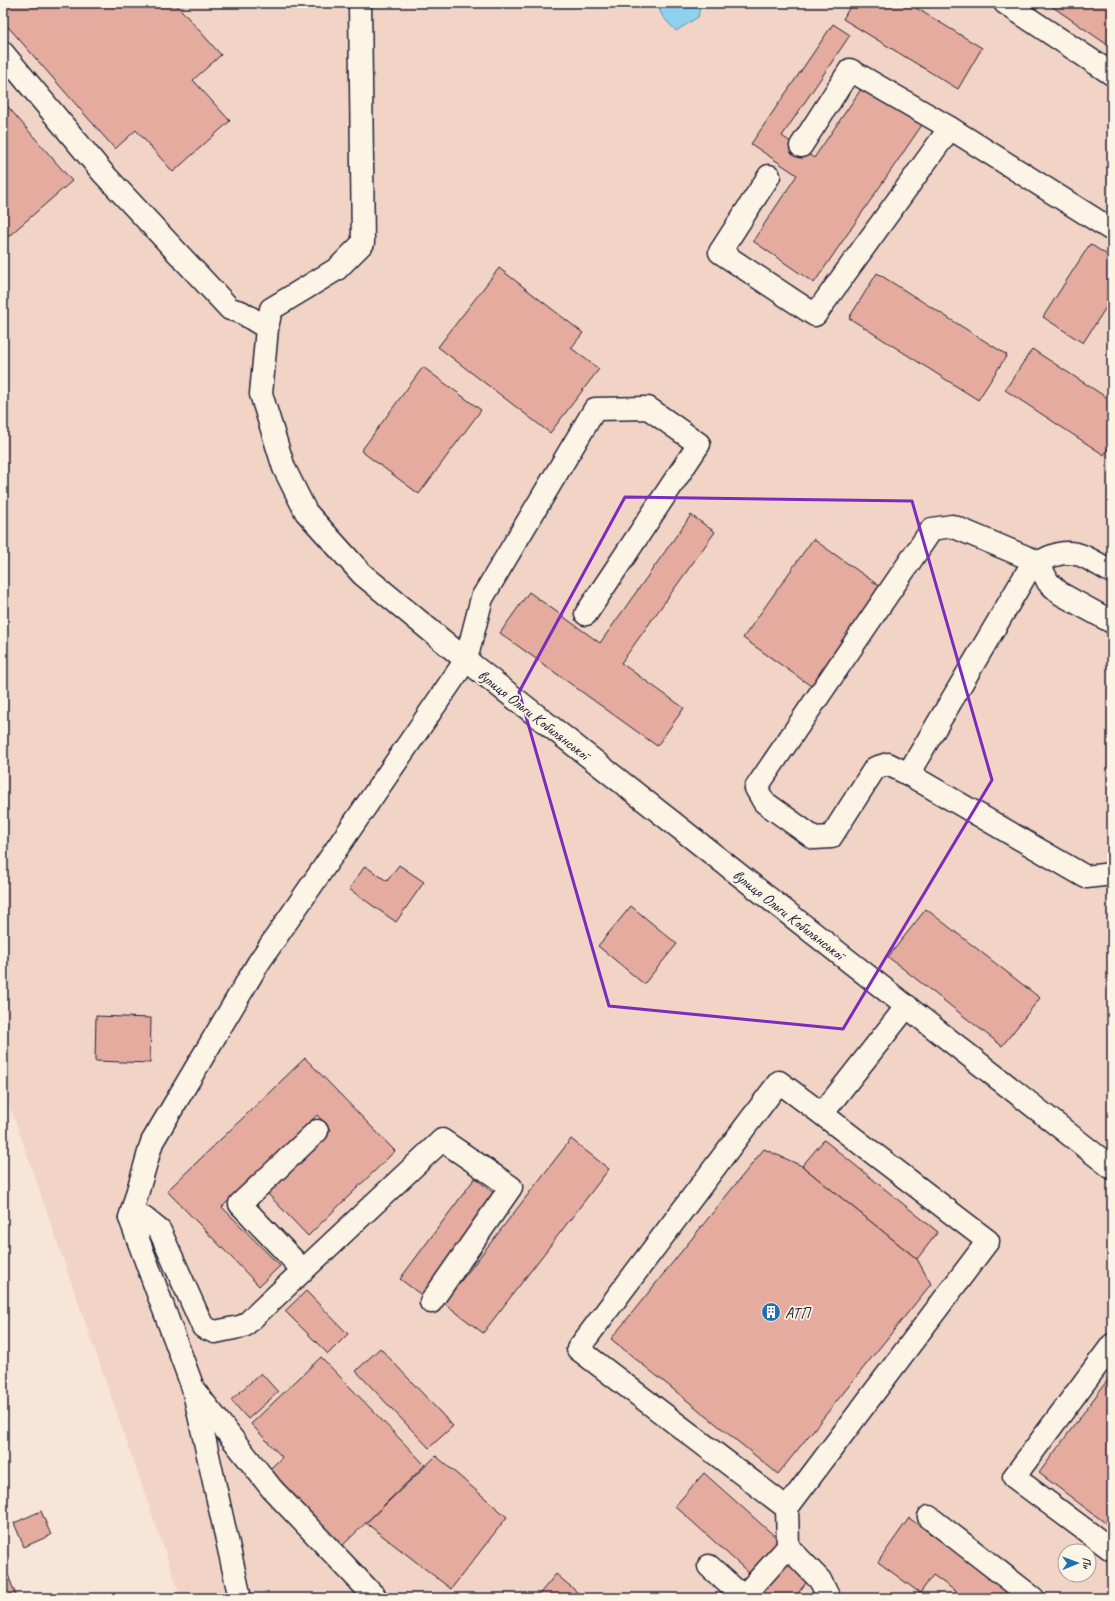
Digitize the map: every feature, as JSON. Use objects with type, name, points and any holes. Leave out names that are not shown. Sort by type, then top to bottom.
[{"type":"street","name":"вулиця Ольги Кобилянської","points":[[360,3],[362,243],[337,269],[271,309],[267,328],[261,394],[284,468],[306,512],[362,574],[466,660],[1112,1168]]},
{"type":"street","points":[[1005,3],[1112,74]]},
{"type":"street","points":[[3,53],[103,173],[230,309],[241,312],[267,328]]},
{"type":"street","points":[[801,146],[850,70],[950,128],[1112,230]]},
{"type":"street","points":[[769,176],[720,252],[815,315],[950,128]]},
{"type":"street","points":[[240,1598],[193,1388],[130,1218],[152,1142],[256,969],[466,660],[482,598],[595,409],[648,408],[699,444],[586,614]]},
{"type":"street","points":[[1112,622],[1061,594],[1048,582],[1038,562],[952,526],[932,529],[756,788],[764,802],[814,838],[831,837],[875,768],[888,764],[908,774],[1086,877],[1112,874]]},
{"type":"street","points":[[908,774],[1028,571],[1038,562],[1058,554],[1077,554],[1112,572]]},
{"type":"street","points":[[822,1114],[907,1006]]},
{"type":"street","points":[[787,1508],[578,1349],[779,1082],[988,1241],[787,1508],[788,1547],[820,1580],[829,1598]]},
{"type":"street","points":[[303,1270],[240,1204],[317,1131]]},
{"type":"street","points":[[130,1218],[144,1218],[160,1231],[203,1327],[215,1332],[244,1326],[442,1140],[511,1187],[431,1302]]},
{"type":"street","points":[[1112,1345],[1014,1477],[1112,1550]]},
{"type":"street","points":[[193,1388],[272,1489],[376,1598]]},
{"type":"street","points":[[929,1517],[1033,1598]]},
{"type":"street","points":[[709,1566],[743,1597],[788,1547]]},
{"type":"highlighted area","points":[[625,497],[912,501],[992,780],[843,1029],[609,1006],[519,692]]},
{"type":"shaded area","points":[[3,3],[1112,3],[1112,1598],[181,1598],[3,1086]]},
{"type":"water","points":[[656,3],[701,3],[698,17],[676,31],[663,17]]},
{"type":"building","points":[[3,3],[175,3],[221,55],[193,80],[230,121],[173,172],[136,130],[115,149],[3,21]]},
{"type":"building","points":[[852,3],[908,3],[982,48],[958,89],[843,19]]},
{"type":"building","points":[[1047,3],[1112,3],[1112,48]]},
{"type":"building","points":[[833,24],[850,35],[782,136],[814,158],[864,85],[922,125],[814,283],[753,241],[797,175],[751,144]]},
{"type":"building","points":[[3,101],[72,181],[3,241]]},
{"type":"building","points":[[1090,244],[1112,258],[1112,298],[1083,343],[1043,317]]},
{"type":"building","points":[[499,268],[583,333],[571,348],[599,369],[550,433],[438,347]]},
{"type":"building","points":[[877,273],[1007,355],[978,400],[849,318]]},
{"type":"building","points":[[1032,349],[1112,401],[1112,442],[1104,455],[1005,390]]},
{"type":"building","points":[[423,367],[481,410],[419,494],[361,451]]},
{"type":"building","points":[[691,515],[715,532],[621,663],[684,708],[657,746],[500,633],[529,592],[600,643]]},
{"type":"building","points":[[813,539],[881,587],[811,686],[743,638]]},
{"type":"building","points":[[399,865],[424,882],[396,922],[349,889],[365,866],[387,881]]},
{"type":"building","points":[[631,906],[677,944],[644,984],[598,946]]},
{"type":"building","points":[[926,909],[1040,998],[1002,1046],[888,957]]},
{"type":"building","points":[[96,1016],[151,1018],[150,1063],[95,1061]]},
{"type":"building","points":[[305,1058],[395,1151],[308,1236],[267,1193],[331,1130],[317,1115],[222,1207],[280,1266],[259,1286],[167,1191]]},
{"type":"building","points":[[571,1139],[609,1169],[483,1333],[444,1303]]},
{"type":"building","points":[[824,1140],[938,1232],[917,1259],[802,1166]]},
{"type":"building","name":"АТП","points":[[764,1149],[802,1166],[917,1259],[931,1284],[778,1474],[611,1339]]},
{"type":"building","points":[[475,1178],[499,1197],[424,1297],[400,1279]]},
{"type":"building","points":[[306,1291],[348,1334],[328,1354],[285,1311]]},
{"type":"building","points":[[380,1348],[453,1426],[429,1448],[356,1371]]},
{"type":"building","points":[[321,1357],[425,1465],[338,1550],[265,1474],[282,1457],[251,1424]]},
{"type":"building","points":[[261,1373],[278,1392],[248,1419],[231,1400]]},
{"type":"building","points":[[1112,1374],[1112,1528],[1039,1473]]},
{"type":"building","points":[[436,1456],[507,1517],[451,1589],[366,1523]]},
{"type":"building","points":[[704,1473],[779,1540],[749,1573],[675,1506]]},
{"type":"building","points":[[41,1511],[51,1535],[24,1547],[14,1523]]},
{"type":"building","points":[[909,1518],[1019,1598],[965,1598],[933,1575],[920,1593],[878,1562]]},
{"type":"building","points":[[785,1559],[810,1578],[794,1598],[756,1598]]},
{"type":"building","points":[[6,1570],[17,1598],[3,1598],[3,1571]]},
{"type":"building","points":[[556,1574],[584,1598],[536,1598]]},
{"type":"place","name":"АТП","points":[[771,1312]]}]
